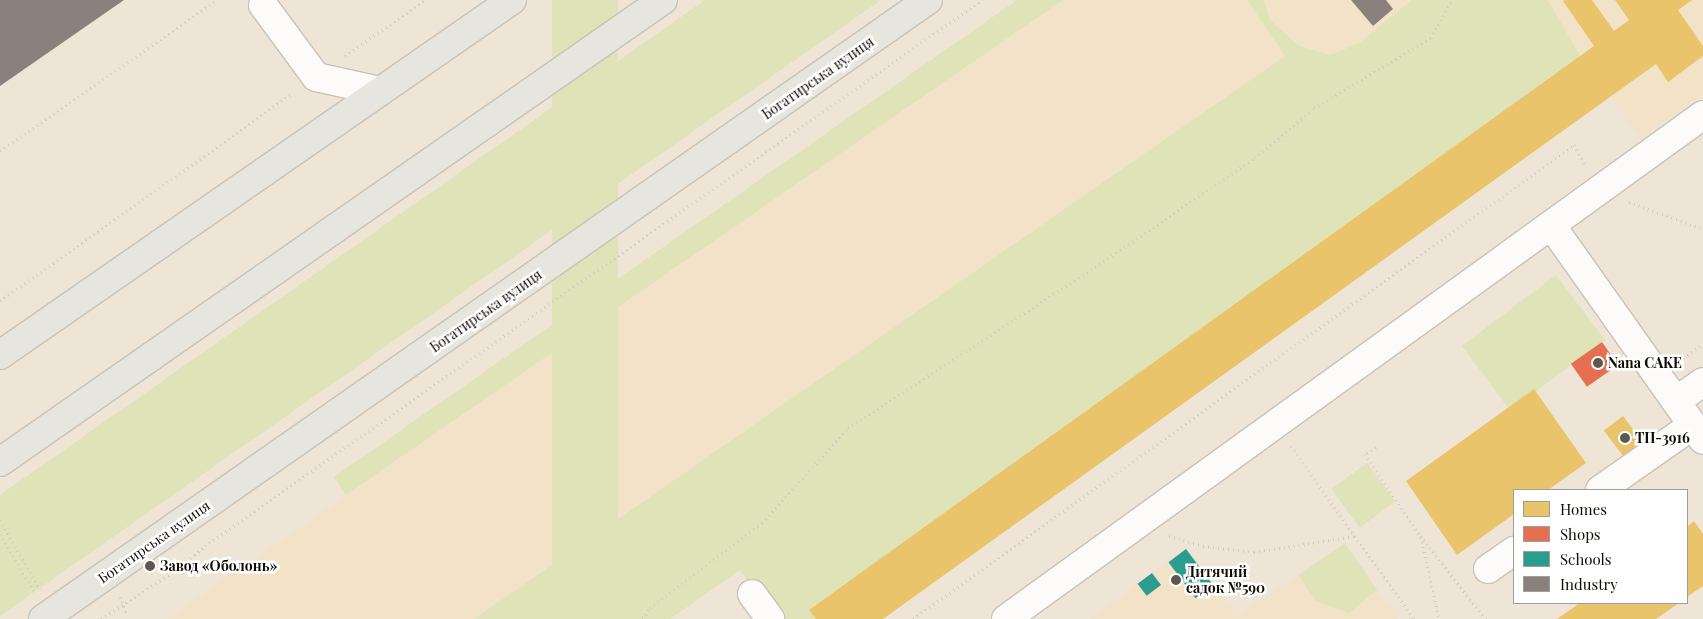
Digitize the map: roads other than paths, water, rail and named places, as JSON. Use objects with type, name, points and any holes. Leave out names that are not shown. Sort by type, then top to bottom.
[{"type":"main road","points":[[0,355],[512,0]]},
{"type":"main road","points":[[0,462],[663,0]]},
{"type":"main road","name":"Богатирська вулиця","points":[[41,609],[928,0]]},
{"type":"lane","points":[[264,5],[316,76],[380,91]]},
{"type":"lane","points":[[1006,619],[1703,115]]},
{"type":"lane","points":[[1551,225],[1698,433],[1602,489]]},
{"type":"lane","points":[[1676,401],[1703,382]]},
{"type":"lane","points":[[1488,569],[1513,552]]},
{"type":"lane","points":[[752,594],[770,619]]},
{"type":"place","name":"Nana CAKE","points":[[1598,363]]},
{"type":"place","name":"ТП-3916","points":[[1625,438]]},
{"type":"place","name":"Завод «Оболонь»","points":[[150,566]]},
{"type":"place","name":"Дитячий садок №590","points":[[1176,580]]}]
